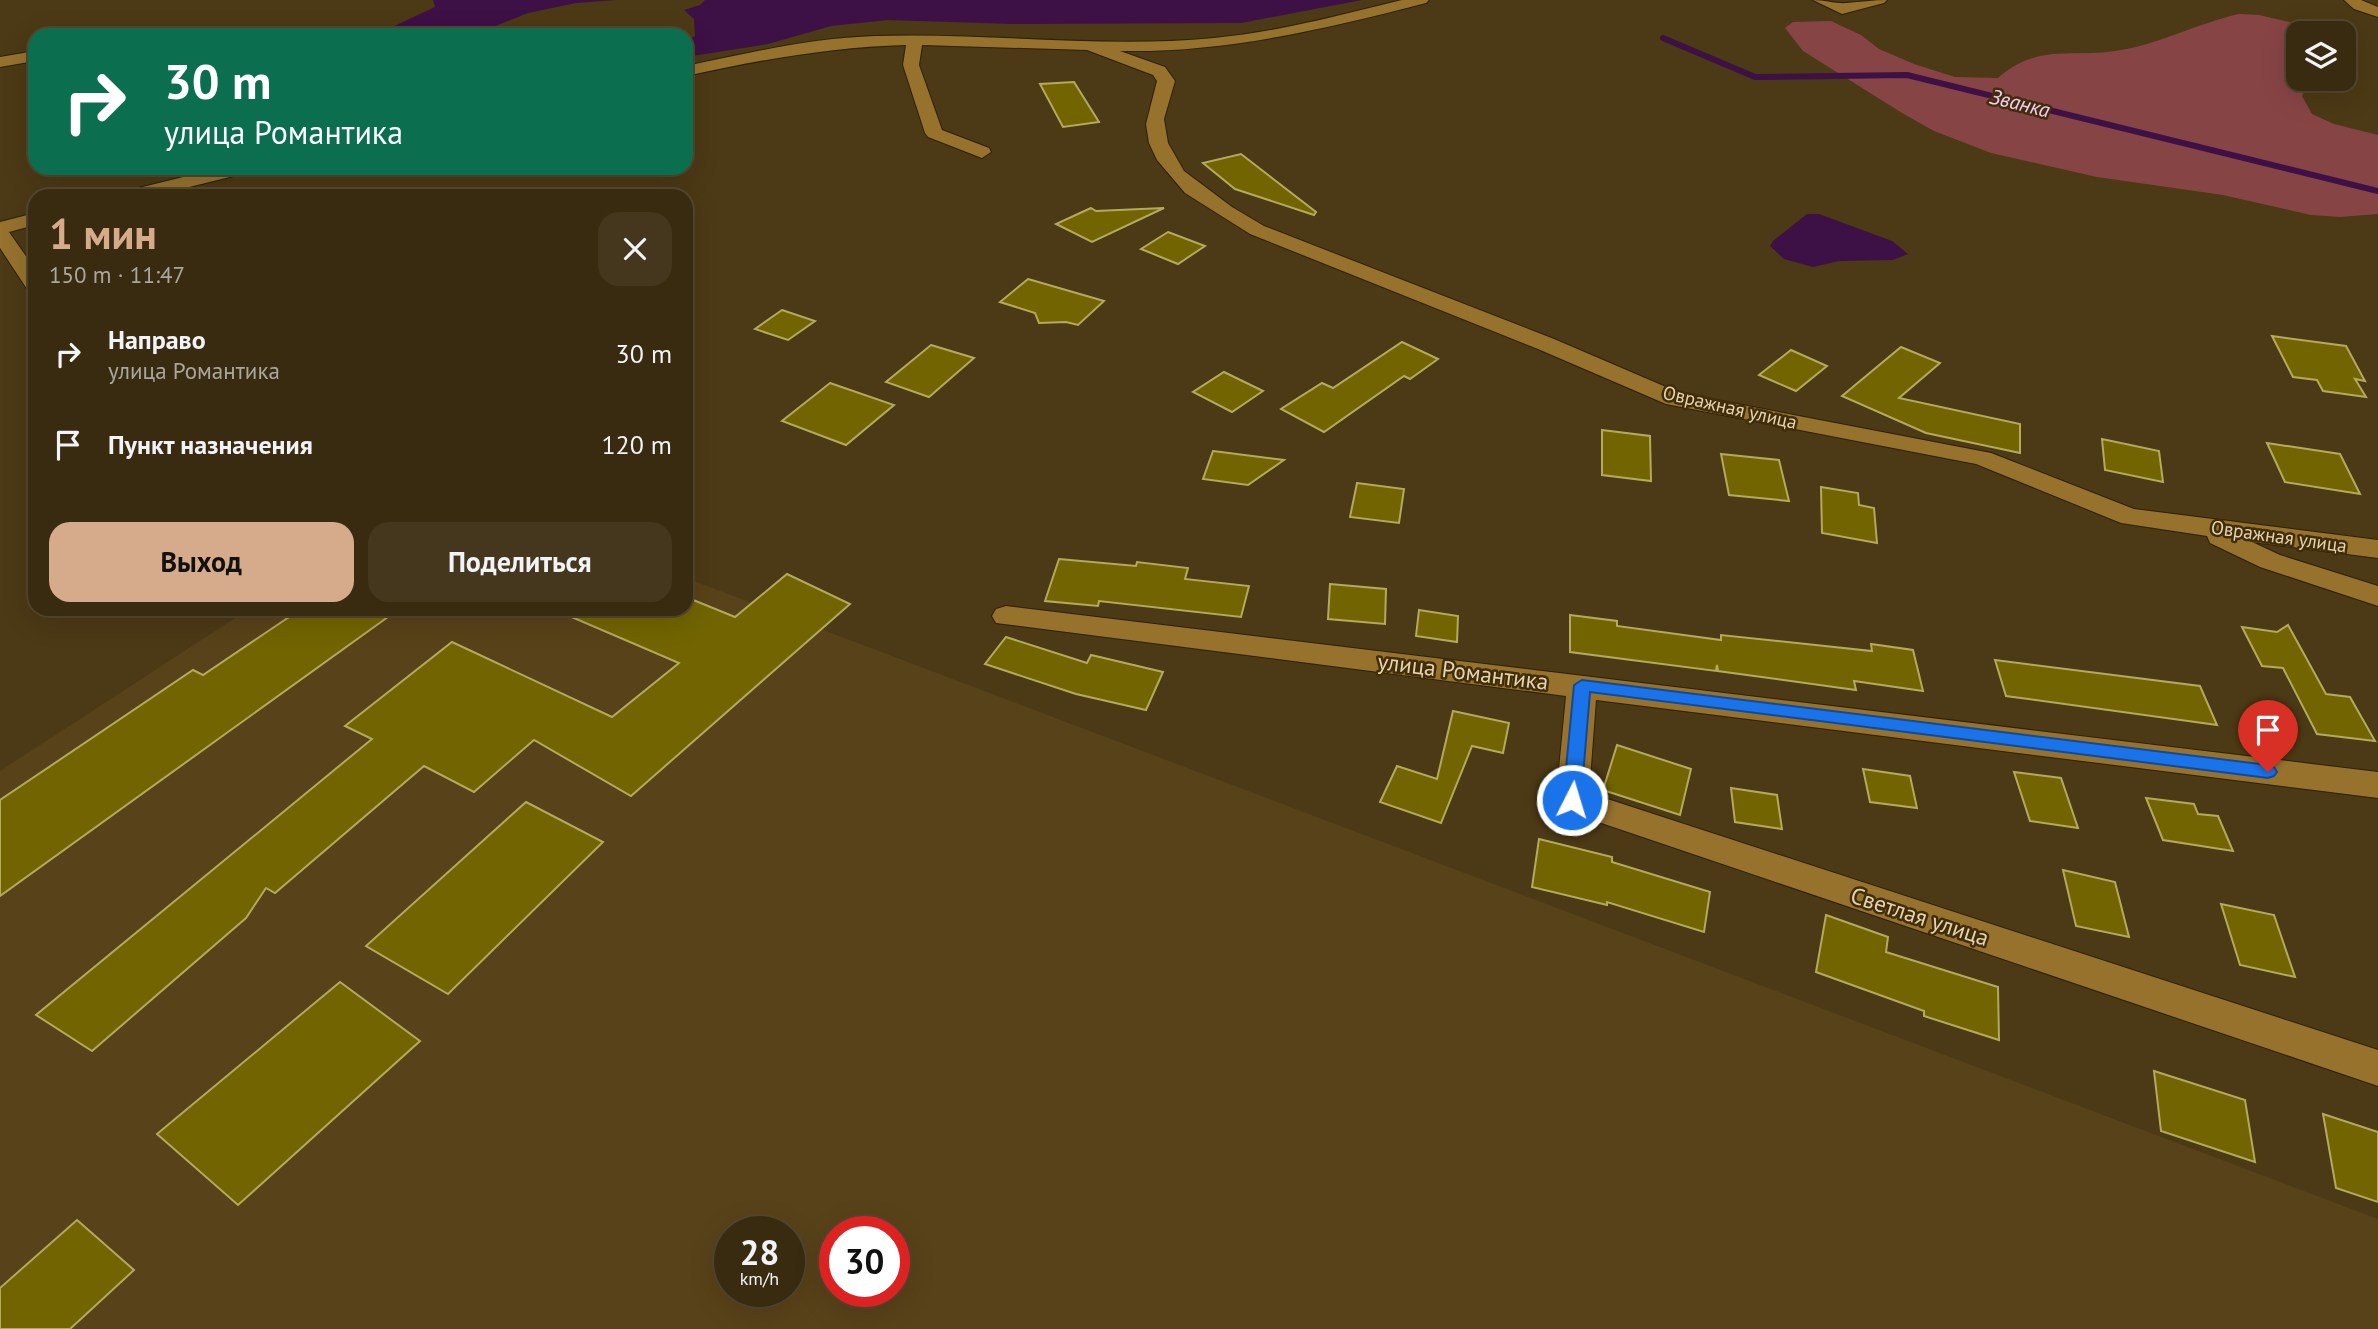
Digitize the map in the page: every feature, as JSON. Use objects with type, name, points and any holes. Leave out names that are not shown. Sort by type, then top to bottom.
[{"type":"street","points":[[693,70],[836,44],[915,40],[1088,45],[1214,43],[1266,36],[1421,0]]},
{"type":"street","points":[[1821,0],[1842,9],[1879,0]]},
{"type":"street","points":[[2355,3],[2378,12]]},
{"type":"street","points":[[915,40],[911,65],[934,133],[982,152]]},
{"type":"street","name":"Овражная улица","points":[[1088,45],[1159,71],[1166,81],[1154,120],[1157,140],[1167,162],[1183,181],[1257,230],[1546,344],[1674,399],[1982,458],[2130,517],[2378,549]]},
{"type":"street","points":[[0,62],[28,57]]},
{"type":"street","points":[[158,189],[215,175]]},
{"type":"street","points":[[28,221],[0,230],[28,273]]},
{"type":"street","points":[[2194,525],[2270,561],[2378,596]]},
{"type":"street","name":"улица Романтика","points":[[1006,616],[1582,685],[2378,786]]},
{"type":"street","name":"Светлая улица","points":[[1582,685],[1572,800],[2378,1068]]},
{"type":"shaded area","points":[[433,0],[617,0],[576,3],[528,13],[490,28],[390,28],[435,7]]},
{"type":"shaded area","points":[[705,0],[1362,0],[1241,23],[1013,24],[888,20],[831,26],[768,44],[693,56],[694,19],[684,10],[700,5]]},
{"type":"shaded area","points":[[2239,14],[2286,21],[2286,91],[2304,91],[2302,96],[2312,114],[2334,124],[2378,135],[2378,214],[2340,217],[2311,215],[2223,195],[2097,177],[1991,153],[1934,131],[1902,113],[1803,51],[1785,28],[1793,22],[1831,21],[1861,35],[1879,49],[1914,64],[1955,77],[1998,78],[2013,67],[2041,56],[2115,51]]},
{"type":"shaded area","points":[[1807,214],[1819,214],[1892,241],[1908,254],[1893,260],[1839,261],[1813,267],[1784,259],[1770,246]]},
{"type":"shaded area","points":[[693,581],[2378,1219],[2378,1329],[0,1329],[0,771],[238,616],[693,616]]},
{"type":"building","points":[[1074,82],[1099,122],[1063,127],[1040,84]]},
{"type":"building","points":[[1241,154],[1316,212],[1314,215],[1235,189],[1203,163]]},
{"type":"building","points":[[1091,208],[1096,211],[1164,208],[1092,242],[1056,224]]},
{"type":"building","points":[[1168,232],[1205,246],[1178,264],[1141,249]]},
{"type":"building","points":[[1028,279],[1104,301],[1078,325],[1066,322],[1039,323],[1035,313],[1000,302]]},
{"type":"building","points":[[782,310],[815,321],[788,340],[755,329]]},
{"type":"building","points":[[2272,336],[2346,346],[2365,381],[2355,379],[2366,397],[2323,391],[2317,380],[2293,377]]},
{"type":"building","points":[[1402,342],[1438,359],[1410,379],[1404,376],[1324,432],[1281,409],[1322,383],[1333,388]]},
{"type":"building","points":[[931,345],[974,358],[929,397],[886,382]]},
{"type":"building","points":[[1901,347],[1940,363],[1899,398],[2020,424],[2020,453],[1926,433],[1842,396]]},
{"type":"building","points":[[1791,350],[1827,366],[1796,391],[1759,375]]},
{"type":"building","points":[[1224,372],[1263,391],[1232,412],[1193,392]]},
{"type":"building","points":[[830,383],[894,405],[846,445],[782,421]]},
{"type":"building","points":[[1602,430],[1650,436],[1651,481],[1602,475]]},
{"type":"building","points":[[2102,439],[2159,451],[2163,482],[2105,470]]},
{"type":"building","points":[[2267,443],[2340,454],[2360,494],[2285,482]]},
{"type":"building","points":[[1213,451],[1284,460],[1248,485],[1203,479]]},
{"type":"building","points":[[1721,454],[1779,460],[1789,501],[1729,495]]},
{"type":"building","points":[[1357,483],[1404,489],[1399,523],[1350,517]]},
{"type":"building","points":[[1821,487],[1858,493],[1859,505],[1874,508],[1877,543],[1822,533]]},
{"type":"building","points":[[1059,559],[1136,566],[1137,562],[1188,568],[1185,579],[1249,586],[1241,617],[1099,601],[1098,606],[1045,601]]},
{"type":"building","points":[[787,574],[850,604],[631,796],[534,740],[474,792],[424,766],[275,893],[266,888],[246,918],[92,1051],[36,1015],[372,739],[345,726],[452,642],[612,717],[679,663],[569,616],[693,616],[693,600],[735,617]]},
{"type":"building","points":[[1330,584],[1386,589],[1385,624],[1328,619]]},
{"type":"building","points":[[1419,610],[1458,616],[1457,642],[1416,636]]},
{"type":"building","points":[[1570,615],[1617,621],[1617,626],[1721,640],[1721,635],[1872,651],[1871,644],[1913,650],[1923,691],[1854,681],[1856,690],[1718,671],[1717,665],[1716,671],[1570,652]]},
{"type":"building","points":[[291,616],[389,616],[0,896],[0,800],[193,670],[203,675]]},
{"type":"building","points":[[2288,625],[2326,694],[2350,697],[2375,741],[2317,734],[2283,668],[2262,666],[2242,627],[2277,632]]},
{"type":"building","points":[[1006,637],[1087,663],[1091,655],[1163,672],[1146,710],[1076,694],[985,664]]},
{"type":"building","points":[[1995,660],[2200,686],[2217,725],[2006,696]]},
{"type":"building","points":[[1453,711],[1509,723],[1503,753],[1472,746],[1441,823],[1380,802],[1397,766],[1437,779]]},
{"type":"building","points":[[1617,745],[1691,769],[1680,815],[1603,790]]},
{"type":"building","points":[[1863,769],[1910,776],[1917,808],[1870,802]]},
{"type":"building","points":[[2014,772],[2061,778],[2078,828],[2030,821]]},
{"type":"building","points":[[1731,788],[1777,795],[1782,829],[1735,822]]},
{"type":"building","points":[[2146,798],[2194,804],[2198,814],[2218,816],[2233,851],[2163,840]]},
{"type":"building","points":[[526,802],[603,842],[448,994],[366,946]]},
{"type":"building","points":[[1539,839],[1612,857],[1612,862],[1710,892],[1704,932],[1607,902],[1607,905],[1532,887]]},
{"type":"building","points":[[2063,870],[2115,882],[2129,937],[2076,926]]},
{"type":"building","points":[[2221,904],[2274,915],[2295,977],[2240,965]]},
{"type":"building","points":[[1826,915],[1888,937],[1886,952],[1998,987],[1999,1040],[1924,1016],[1924,1011],[1816,972]]},
{"type":"building","points":[[340,982],[420,1041],[238,1205],[157,1134]]},
{"type":"building","points":[[2154,1071],[2245,1100],[2255,1162],[2161,1131]]},
{"type":"building","points":[[2323,1114],[2378,1132],[2378,1202],[2336,1188]]},
{"type":"building","points":[[77,1220],[134,1270],[70,1329],[0,1329],[0,1288]]},
{"type":"waterway","name":"Званка","points":[[1663,38],[1755,77],[1907,75],[2378,191]]},
{"type":"route","points":[[1572,800],[1582,685],[2268,772]]}]
